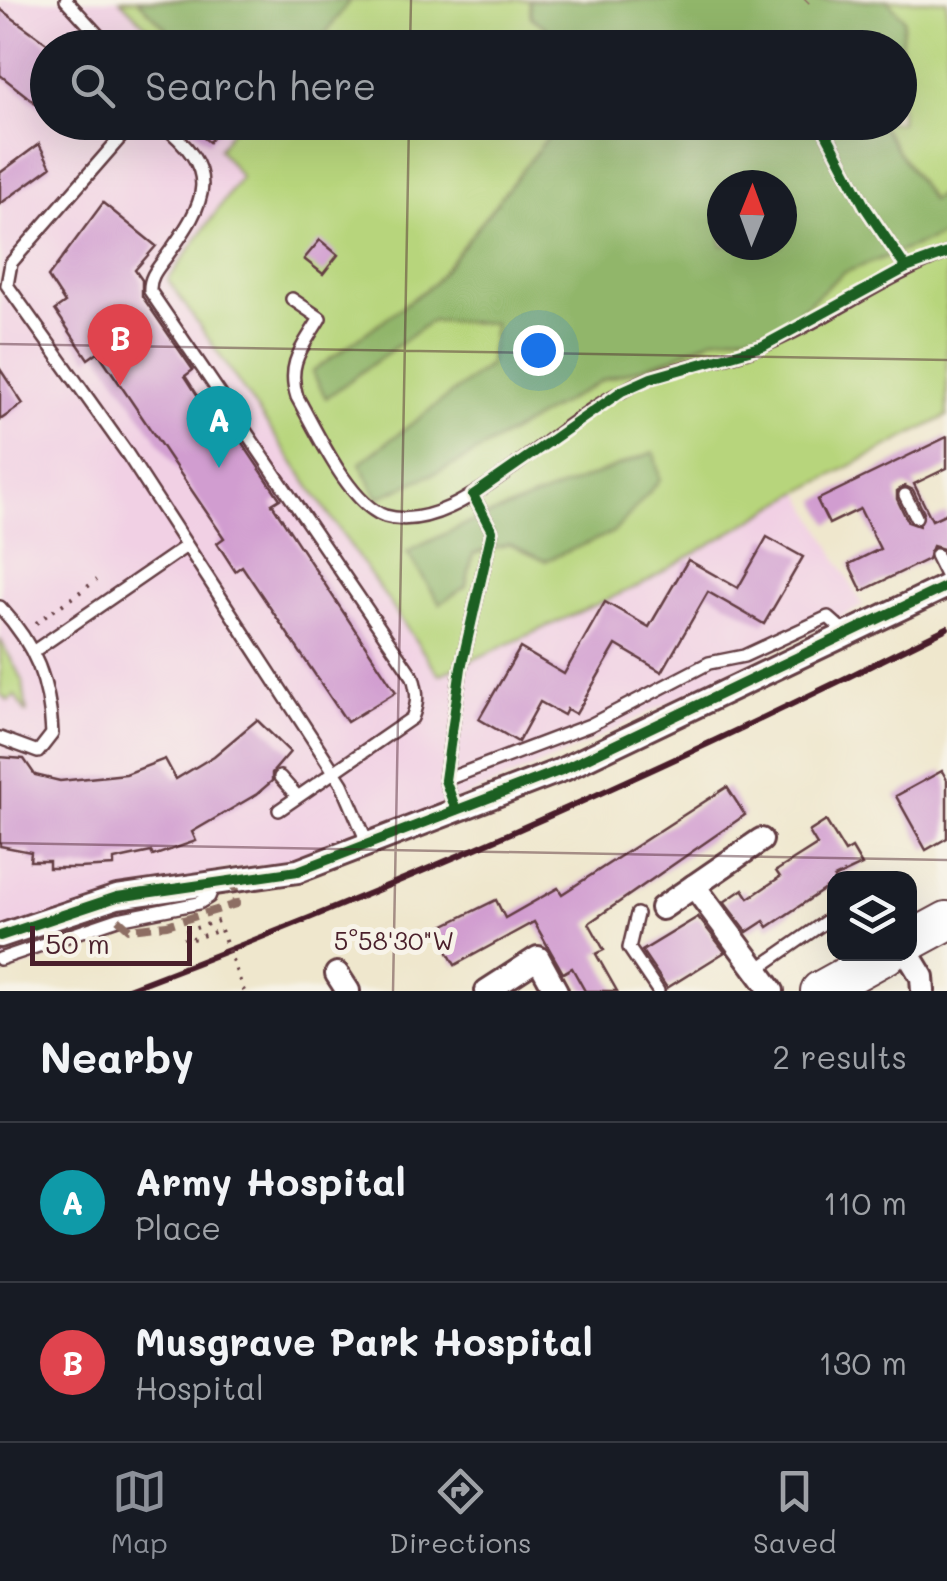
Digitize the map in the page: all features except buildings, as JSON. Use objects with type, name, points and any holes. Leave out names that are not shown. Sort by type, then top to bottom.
[{"type":"main road","points":[[917,937],[947,922]]},
{"type":"main road","points":[[820,991],[874,961]]},
{"type":"street","points":[[0,936],[118,898],[298,872],[564,769],[947,586]]},
{"type":"street","points":[[662,908],[761,840]]},
{"type":"street","points":[[694,886],[772,991]]},
{"type":"street","points":[[486,991],[538,958],[556,991]]},
{"type":"street","points":[[912,961],[922,977],[923,991]]},
{"type":"lane","points":[[66,0],[94,30]]},
{"type":"lane","points":[[117,140],[3,272],[10,292],[126,452],[335,773],[368,844]]},
{"type":"lane","points":[[179,140],[197,157],[203,182],[193,220],[153,275],[150,291],[413,678],[418,702],[412,718],[279,810]]},
{"type":"lane","points":[[830,140],[865,207],[906,268]]},
{"type":"lane","points":[[292,298],[320,318],[293,360],[291,378],[297,397],[360,502],[383,516],[402,519],[431,514],[473,496],[622,391],[651,378],[763,346],[906,268],[947,253]]},
{"type":"lane","points":[[456,810],[446,780],[461,668],[492,532],[473,496]]},
{"type":"lane","points":[[905,496],[916,517]]},
{"type":"lane","points":[[34,651],[185,547]]},
{"type":"lane","points":[[936,555],[947,577]]},
{"type":"lane","points":[[0,607],[34,651],[46,681],[52,734],[38,752],[0,738]]},
{"type":"lane","points":[[446,780],[590,725],[710,663],[744,656],[828,618],[849,636]]},
{"type":"lane","points":[[280,776],[297,796]]},
{"type":"lane","points":[[0,958],[118,919],[199,903],[209,897],[215,882]]},
{"type":"lane","points":[[637,914],[629,948],[658,991]]},
{"type":"lane","points":[[756,970],[827,921]]},
{"type":"path","points":[[23,632],[97,580]]},
{"type":"path","points":[[218,921],[183,932],[186,941],[221,930],[243,990]]},
{"type":"shaded area","points":[[0,0],[120,0],[150,30],[30,30],[30,140],[252,140],[640,585],[800,491],[863,606],[574,750],[410,821],[308,861],[226,870],[130,907],[136,931],[0,974]]},
{"type":"green space","points":[[120,0],[947,0],[947,416],[800,492],[640,585],[439,675],[168,280],[241,177],[219,149],[225,140],[917,140],[917,30],[150,30]]},
{"type":"green space","points":[[138,0],[350,0],[328,30],[167,30]]},
{"type":"green space","points":[[529,0],[887,0],[904,19],[903,30],[550,30],[531,17]]},
{"type":"green space","points":[[546,140],[890,140],[931,200],[947,190],[947,234],[843,273],[779,329],[714,338],[667,360],[603,380],[456,464],[378,498],[360,463],[489,365],[494,323],[431,321],[326,398],[312,372],[433,284]]},
{"type":"green space","points":[[654,452],[660,480],[614,532],[545,561],[509,544],[473,554],[466,586],[440,604],[407,552],[464,525]]},
{"type":"green space","points":[[0,639],[23,681],[27,714],[15,696],[8,701],[0,694]]},
{"type":"railway","points":[[123,991],[332,909],[540,820],[947,628]]},
{"type":"marked path","points":[[118,919],[129,929],[167,925],[236,904],[234,881]]},
{"type":"cycle path","points":[[830,140],[865,207],[906,268]]},
{"type":"cycle path","points":[[456,810],[445,780],[461,668],[492,531],[473,495],[622,391],[651,378],[763,346],[906,268],[947,253]]},
{"type":"cycle path","points":[[0,936],[117,897],[298,871],[564,769],[947,586]]},
{"type":"place","name":"Musgrave Park Hospital","points":[[120,386]]},
{"type":"place","name":"Army Hospital","points":[[219,468]]}]
